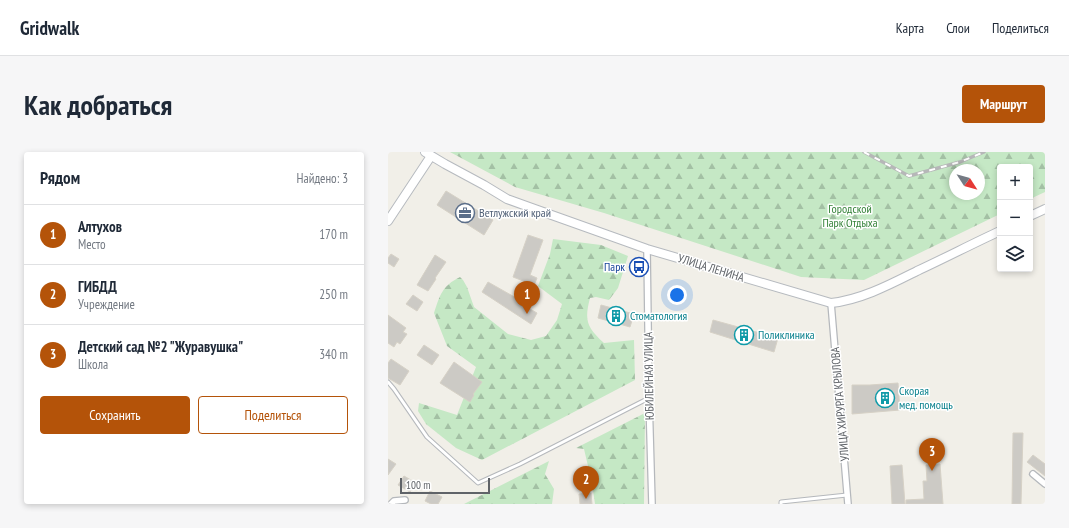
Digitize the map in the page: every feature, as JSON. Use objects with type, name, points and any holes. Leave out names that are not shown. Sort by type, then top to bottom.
[{"type":"street","points":[[388,221],[428,154]]},
{"type":"street","name":"УЛИЦА ЛЕНИНА","points":[[428,154],[508,199],[532,208],[647,248],[831,303],[852,299],[885,287],[997,232]]},
{"type":"street","points":[[1033,215],[1045,209]]},
{"type":"street","name":"ЮБИЛЕЙНАЯ УЛИЦА","points":[[647,248],[652,504]]},
{"type":"street","name":"УЛИЦА ХИРУРГА КРЫЛОВА","points":[[831,303],[848,504]]},
{"type":"street","points":[[1033,474],[1045,484]]},
{"type":"street","points":[[391,504],[394,501],[406,500]]},
{"type":"lane","points":[[388,382],[426,438],[478,482],[520,464],[649,398]]},
{"type":"lane","points":[[782,504],[781,502],[848,495]]},
{"type":"green space","name":"Городской Парк Отдыха","points":[[450,152],[1045,152],[1045,192],[1033,198],[1033,164],[997,164],[997,215],[864,280],[801,277],[604,213],[515,187]]},
{"type":"green space","points":[[553,239],[601,245],[628,256],[618,288],[609,300],[596,297],[590,298],[587,318],[591,328],[604,343],[634,340],[635,380],[482,460],[456,448],[426,424],[418,411],[419,403],[457,415],[476,367],[447,346],[434,313],[442,292],[449,284],[460,277],[467,287],[474,307],[508,334],[531,340],[546,336],[557,320],[562,304],[538,286],[550,254]]},
{"type":"green space","points":[[645,413],[644,504],[595,504],[584,449],[576,448]]},
{"type":"green space","points":[[549,461],[545,474],[554,489],[552,504],[464,504]]},
{"type":"building","name":"Ветлужский край","points":[[446,191],[493,220],[484,235],[437,205]]},
{"type":"building","points":[[528,235],[543,240],[530,275],[537,278],[531,293],[522,290],[526,282],[513,277]]},
{"type":"building","points":[[391,254],[399,259],[394,267],[388,263],[388,258]]},
{"type":"building","points":[[435,255],[446,262],[428,291],[417,285]]},
{"type":"building","points":[[488,282],[518,299],[516,301],[537,313],[531,324],[482,292]]},
{"type":"building","points":[[413,295],[423,302],[417,311],[406,304]]},
{"type":"building","name":"Стоматология","points":[[601,305],[634,314],[630,327],[598,318]]},
{"type":"building","points":[[388,315],[406,328],[403,332],[407,334],[400,344],[397,342],[394,347],[388,343]]},
{"type":"building","name":"Поликлиника","points":[[713,320],[778,338],[774,352],[710,332]]},
{"type":"building","points":[[424,345],[439,355],[432,365],[417,355]]},
{"type":"building","points":[[391,359],[409,371],[400,385],[388,378],[388,363]]},
{"type":"building","points":[[454,362],[482,382],[473,394],[474,395],[470,402],[440,383]]},
{"type":"building","points":[[898,383],[900,410],[852,414],[852,385]]},
{"type":"building","points":[[1013,433],[1023,433],[1021,504],[1012,504]]},
{"type":"building","points":[[1033,455],[1045,464],[1045,476],[1027,462]]},
{"type":"building","points":[[388,459],[396,464],[388,475]]},
{"type":"building","points":[[940,464],[943,504],[906,504],[906,500],[924,499],[923,481],[927,481],[926,465]]},
{"type":"building","points":[[902,465],[905,504],[892,504],[890,466]]},
{"type":"building","points":[[404,476],[416,483],[410,492],[398,485]]},
{"type":"building","points":[[430,491],[442,497],[438,504],[431,504],[425,501]]},
{"type":"building","points":[[591,493],[592,504],[580,504],[579,494]]},
{"type":"railway","points":[[864,152],[909,176],[960,162],[984,152]]},
{"type":"place","name":"Ветлужский край","points":[[465,213]]},
{"type":"place","name":"Парк","points":[[639,267]]},
{"type":"place","name":"Алтухов","points":[[527,314]]},
{"type":"place","name":"Стоматология","points":[[616,316]]},
{"type":"place","name":"Поликлиника","points":[[744,335]]},
{"type":"place","name":"Скорая мед. помощь","points":[[885,398]]},
{"type":"place","name":"Детский сад №2 \"Журавушка\"","points":[[932,471]]},
{"type":"place","name":"ГИБДД","points":[[586,499]]}]
